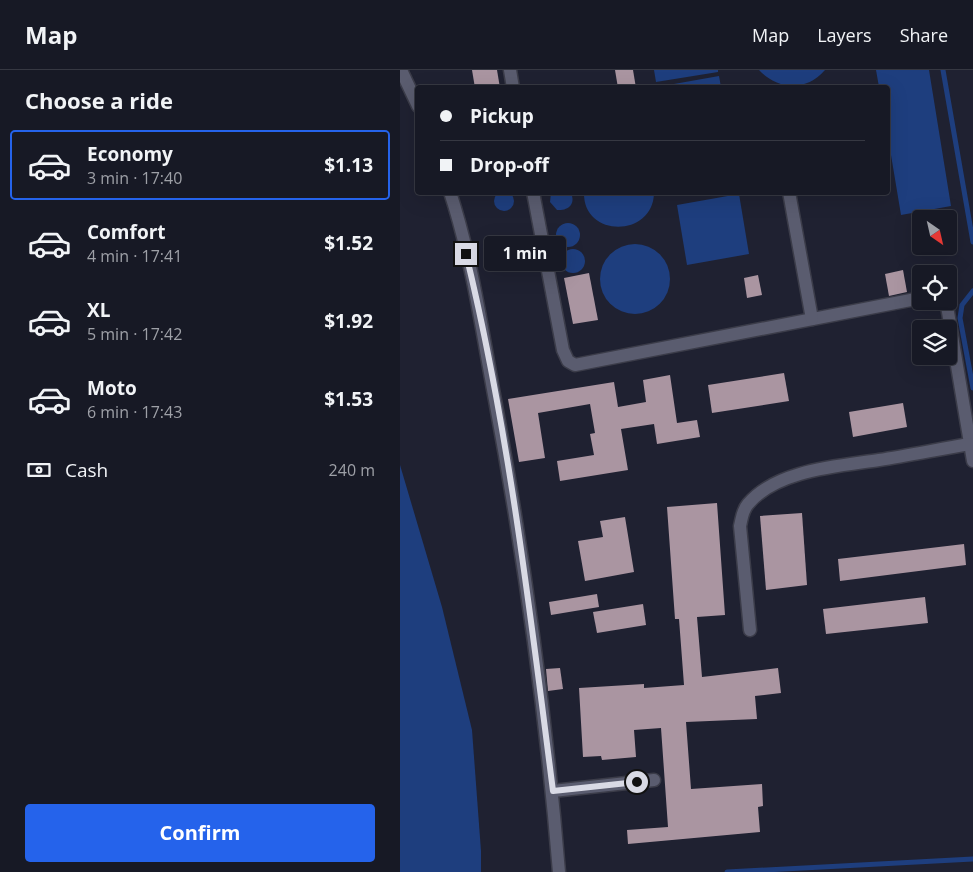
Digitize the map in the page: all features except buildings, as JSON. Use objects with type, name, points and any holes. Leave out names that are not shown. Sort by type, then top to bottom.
[{"type":"street","points":[[401,70],[415,100]]},
{"type":"street","points":[[510,70],[512,85]]},
{"type":"street","points":[[451,195],[470,272],[504,445],[528,591],[553,791],[559,872]]},
{"type":"street","points":[[534,195],[563,350],[568,361],[575,365],[912,300]]},
{"type":"street","points":[[790,195],[812,320]]},
{"type":"street","points":[[948,310],[973,461]]},
{"type":"street","points":[[750,630],[740,526],[743,512],[748,504],[764,490],[787,479],[815,470],[970,444]]},
{"type":"street","points":[[553,791],[654,780]]},
{"type":"water","points":[[654,70],[718,70],[718,72],[656,82]]},
{"type":"water","points":[[759,70],[825,70],[809,82],[801,85],[783,85],[767,77]]},
{"type":"water","points":[[876,70],[929,70],[951,206],[929,210],[912,210],[912,213],[901,215],[890,149],[890,85],[879,85]]},
{"type":"water","points":[[719,76],[721,85],[668,85]]},
{"type":"water","points":[[496,195],[512,195],[513,205],[508,210],[500,210],[495,205],[494,201]]},
{"type":"water","points":[[551,195],[572,195],[572,203],[565,209],[557,210],[550,202]]},
{"type":"water","points":[[584,195],[654,195],[651,208],[643,218],[631,225],[618,227],[605,225],[594,218],[587,208]]},
{"type":"water","points":[[739,195],[749,254],[687,265],[677,205]]},
{"type":"water","points":[[568,223],[576,227],[580,235],[576,243],[568,247],[560,243],[556,235],[560,227]]},
{"type":"water","points":[[635,244],[648,247],[660,254],[667,266],[670,279],[667,292],[660,304],[648,311],[635,314],[622,311],[610,304],[603,292],[600,279],[603,266],[610,254],[622,247]]},
{"type":"water","points":[[573,249],[581,253],[585,261],[581,269],[573,273],[565,269],[561,261],[565,253]]},
{"type":"water","points":[[400,465],[442,607],[472,730],[481,872],[400,872]]},
{"type":"waterway","points":[[943,70],[973,242]]},
{"type":"waterway","points":[[973,291],[962,305],[960,318],[973,388]]},
{"type":"waterway","points":[[727,872],[973,859]]},
{"type":"route","points":[[466,254],[501,428],[528,591],[553,791],[637,782]]}]
